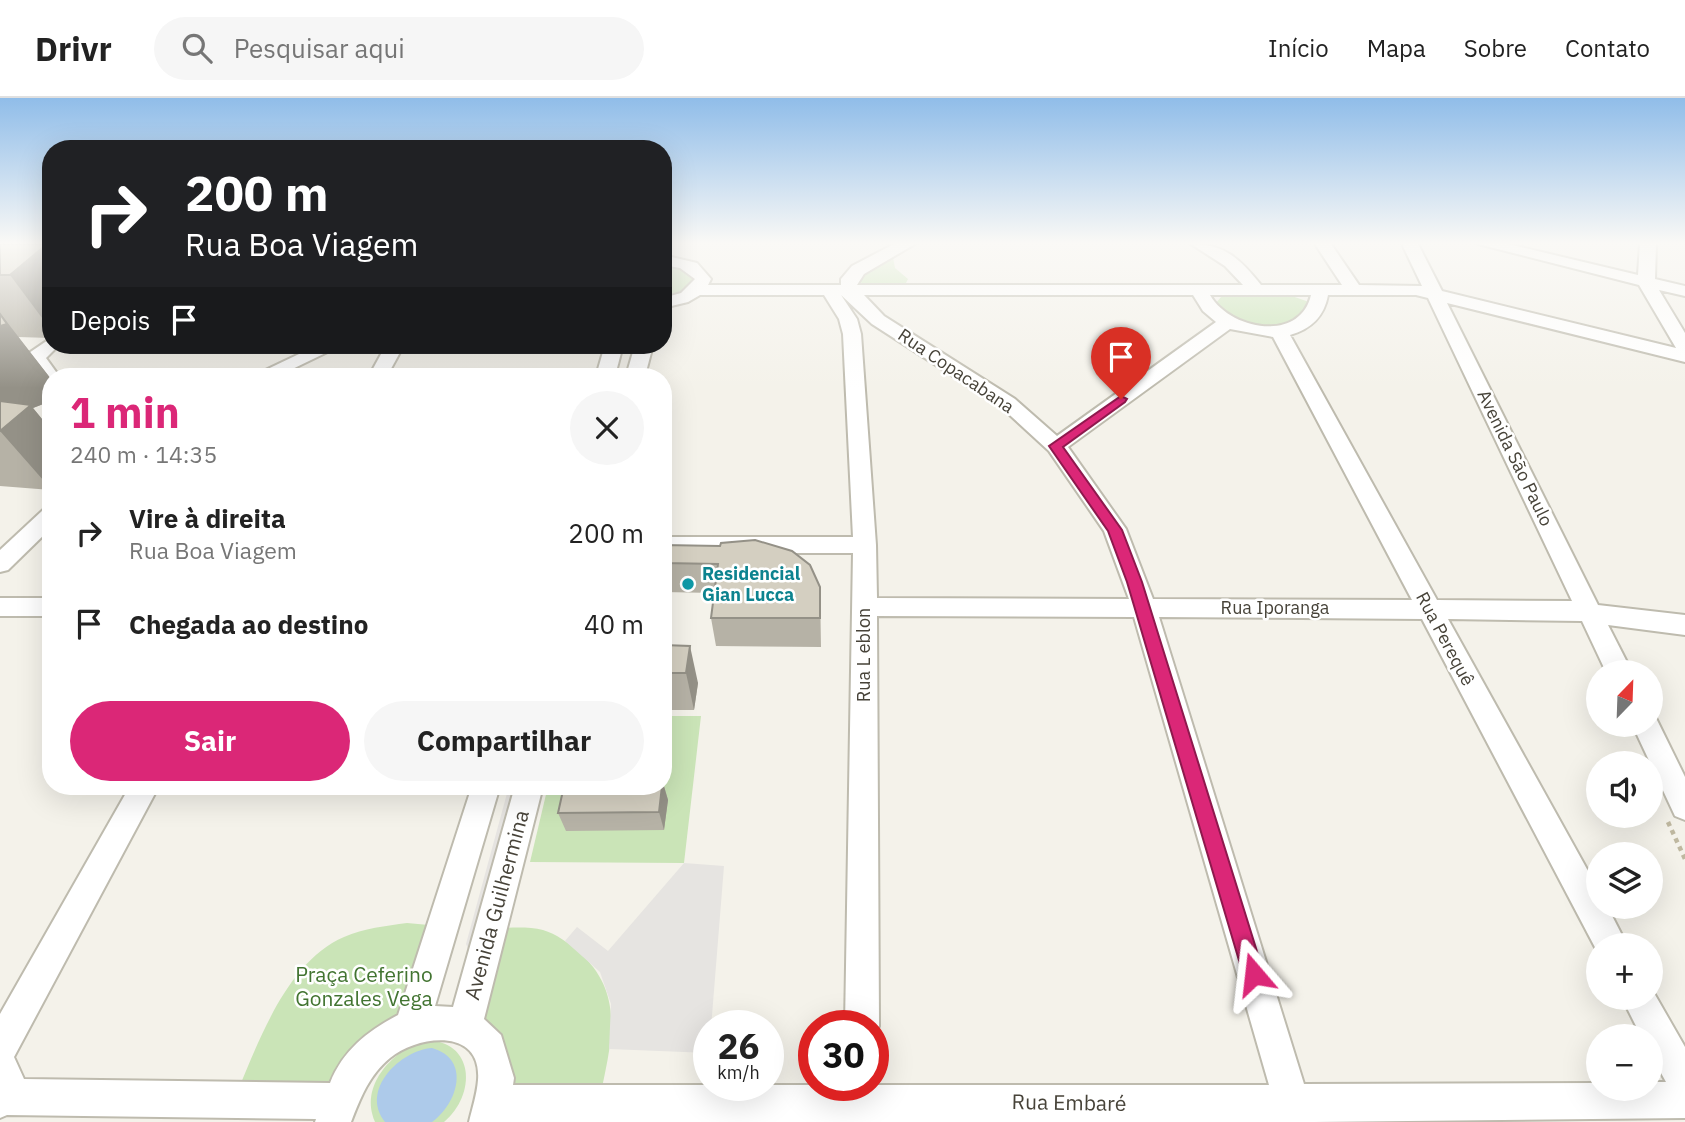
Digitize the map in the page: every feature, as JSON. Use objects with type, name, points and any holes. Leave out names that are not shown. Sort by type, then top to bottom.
[{"type":"street","points":[[672,302],[695,292]]},
{"type":"street","name":"Rua L eblon","points":[[840,292],[852,334],[865,545],[862,1010]]},
{"type":"street","name":"Rua Copacabana","points":[[841,292],[868,312],[1008,402],[1056,446],[1115,530],[1144,608],[1295,1114]]},
{"type":"street","points":[[1200,292],[1207,306],[1229,321],[1280,332],[1313,319],[1320,306],[1321,292]]},
{"type":"street","points":[[1425,292],[1685,356]]},
{"type":"street","name":"Avenida São Paulo","points":[[1434,292],[1613,660]]},
{"type":"street","points":[[1652,292],[1685,348]]},
{"type":"street","points":[[1056,446],[1229,321]]},
{"type":"street","points":[[852,334],[894,329]]},
{"type":"street","name":"Rua Perequê","points":[[1280,332],[1604,933]]},
{"type":"street","points":[[0,370],[36,357],[42,351]]},
{"type":"street","points":[[282,368],[313,354]]},
{"type":"street","points":[[36,357],[44,368]]},
{"type":"street","points":[[0,564],[42,524]]},
{"type":"street","points":[[672,545],[865,545]]},
{"type":"street","points":[[0,607],[42,607]]},
{"type":"street","name":"Rua Iporanga","points":[[864,607],[1589,611],[1685,625]]},
{"type":"street","points":[[1651,737],[1685,807]]},
{"type":"street","points":[[0,1048],[140,795]]},
{"type":"street","points":[[412,1024],[483,795]]},
{"type":"street","name":"Avenida Guilhermina","points":[[465,1025],[527,795]]},
{"type":"street","points":[[1646,1010],[1685,1082]]},
{"type":"street","points":[[1,1088],[335,1111],[349,1075],[367,1053],[389,1035],[412,1024],[449,1020],[465,1025],[481,1037],[492,1055],[497,1078],[491,1113]]},
{"type":"street","name":"Rua Embaré","points":[[491,1113],[862,1103],[1295,1114],[1685,1100]]},
{"type":"green space","points":[[1292,296],[1309,302],[1309,310],[1290,324],[1281,326],[1250,323],[1231,315],[1216,303],[1221,297]]},
{"type":"green space","points":[[672,716],[701,716],[684,863],[530,862],[546,795],[672,795]]},
{"type":"green space","name":"Praça Ceferino Gonzales Vega","points":[[407,923],[440,926],[412,1016],[336,1082],[326,1085],[238,1090],[278,1003],[307,964],[324,948],[344,937],[367,929]]},
{"type":"green space","name":"Praça Ceferino Gonzales Vega","points":[[494,928],[531,928],[548,932],[571,945],[594,968],[604,985],[611,1020],[611,1038],[600,1097],[516,1094],[493,1051],[476,993]]},
{"type":"green space","name":"Praça Ceferino Gonzales Vega","points":[[423,1040],[440,1042],[453,1048],[461,1058],[466,1083],[455,1110],[444,1122],[375,1122],[371,1096],[381,1072],[400,1053]]},
{"type":"shaded area","points":[[507,795],[513,795],[470,953],[466,944]]},
{"type":"shaded area","points":[[684,863],[724,866],[712,1010],[693,1010],[693,1052],[609,1049],[611,1004],[600,972],[565,941],[577,927],[608,951]]},
{"type":"water","name":"Praça Ceferino Gonzales Vega","points":[[432,1048],[444,1054],[456,1071],[454,1093],[448,1104],[432,1122],[385,1122],[378,1110],[380,1085],[387,1074],[408,1056]]},
{"type":"building","points":[[0,314],[7,324],[0,326]]},
{"type":"building","points":[[0,401],[31,405],[0,431]]},
{"type":"building","points":[[755,540],[792,551],[810,565],[820,587],[820,618],[711,618],[718,564],[672,563],[672,545],[720,546],[721,543]]},
{"type":"building","points":[[672,645],[690,646],[686,673],[672,673]]},
{"type":"building","points":[[562,795],[661,795],[659,812],[558,813]]},
{"type":"place","name":"Residencial Gian Lucca","points":[[688,584]]},
{"type":"route","points":[[1121,399],[1056,446],[1115,530],[1144,608],[1254,974]]}]
